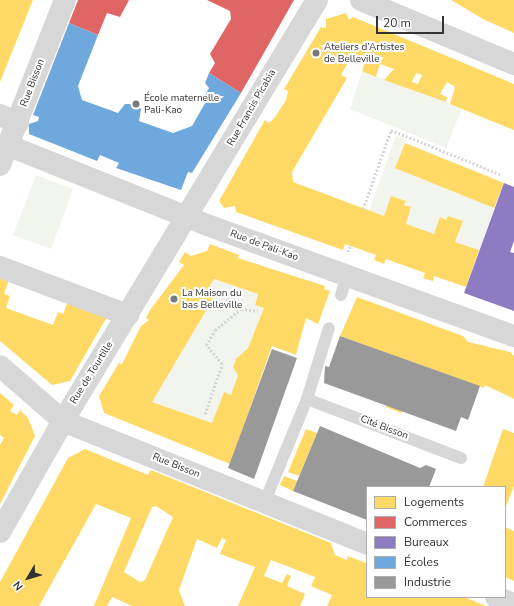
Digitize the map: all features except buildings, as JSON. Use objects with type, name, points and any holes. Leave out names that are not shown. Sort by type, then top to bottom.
[{"type":"street","name":"Rue Bisson","points":[[0,165],[9,119],[65,0]]},
{"type":"street","name":"Rue Francis Picabia","points":[[189,216],[317,0]]},
{"type":"street","points":[[362,0],[514,64]]},
{"type":"street","name":"Rue de Pali-Kao","points":[[17,149],[189,216],[344,286],[514,336]]},
{"type":"street","name":"Rue de Tourtille","points":[[0,532],[63,421],[189,216]]},
{"type":"street","points":[[0,267],[128,315]]},
{"type":"street","name":"Rue Bisson","points":[[0,366],[63,421],[265,501],[366,544]]},
{"type":"street","points":[[499,598],[514,604]]},
{"type":"lane","points":[[265,501],[307,399],[329,328]]},
{"type":"lane","name":"Cité Bisson","points":[[307,399],[461,458]]},
{"type":"path","points":[[364,209],[391,130],[502,175]]},
{"type":"path","points":[[209,287],[240,309],[258,311]]},
{"type":"path","points":[[205,414],[222,364],[206,345],[215,330],[240,309]]},
{"type":"shaded area","points":[[362,71],[462,108],[446,148],[350,109]]},
{"type":"shaded area","points":[[396,136],[406,139],[395,168],[494,208],[479,250],[455,242],[462,221],[448,216],[446,220],[440,218],[434,234],[406,224],[411,208],[391,196],[384,216],[369,211]]},
{"type":"shaded area","points":[[36,175],[73,189],[51,249],[13,235]]},
{"type":"shaded area","points":[[214,279],[258,294],[255,305],[264,308],[248,348],[236,359],[233,367],[238,375],[231,395],[224,392],[212,423],[152,402],[214,297],[206,292]]},
{"type":"place","name":"Ateliers d’Artistes de Belleville","points":[[316,53]]},
{"type":"place","name":"École maternelle Pali-Kao","points":[[136,104]]},
{"type":"place","name":"La Maison du bas Belleville","points":[[174,299]]}]
